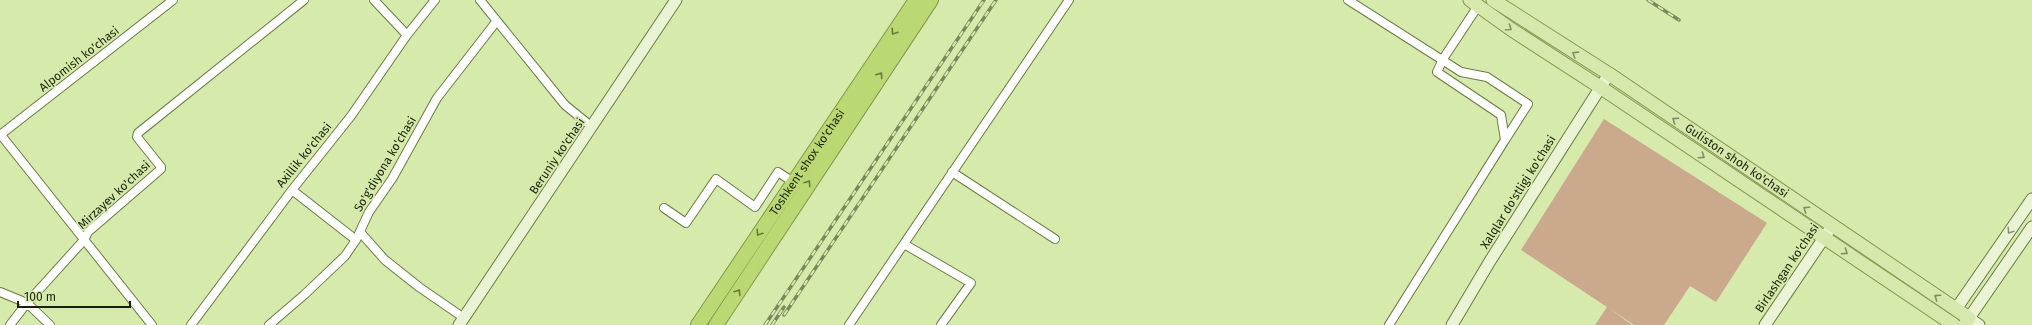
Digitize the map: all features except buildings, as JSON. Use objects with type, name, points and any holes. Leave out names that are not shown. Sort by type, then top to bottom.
[{"type":"highway","name":"Toshkent shox ko'chasi","points":[[698,325],[916,0]]},
{"type":"highway","name":"Toshkent shox ko'chasi","points":[[716,325],[931,0]]},
{"type":"main road","name":"Guliston shoh ko'chasi","points":[[1493,0],[1609,74],[1956,310],[1971,323]]},
{"type":"main road","name":"Guliston shoh ko'chasi","points":[[1474,3],[1512,30],[1600,87],[1824,238],[1949,324]]},
{"type":"main road","points":[[1949,324],[1956,310]]},
{"type":"street","name":"Alpomish ko'chasi","points":[[0,135],[173,0]]},
{"type":"street","name":"Mirzayev ko'chasi","points":[[10,325],[27,303],[84,240],[88,232],[161,168],[137,137],[138,133],[304,0]]},
{"type":"street","points":[[374,0],[407,36]]},
{"type":"street","name":"Axillik ko'chasi","points":[[191,325],[292,190],[351,116],[407,36],[435,0]]},
{"type":"street","points":[[480,0],[496,22],[565,105],[592,127]]},
{"type":"street","name":"Beruniy ko'chasi","points":[[462,322],[676,0]]},
{"type":"street","points":[[849,325],[1069,0]]},
{"type":"street","points":[[1348,0],[1461,72],[1487,77],[1528,104],[1389,325]]},
{"type":"street","points":[[1474,3],[1442,59],[1437,72],[1501,115],[1505,140]]},
{"type":"street","name":"So'g'diyona ko'chasi","points":[[269,325],[334,266],[356,240],[369,212],[392,179],[437,98],[496,22]]},
{"type":"street","name":"Xalqlar do'stligi ko'chasi","points":[[1452,325],[1490,261],[1609,74]]},
{"type":"street","points":[[0,135],[152,325]]},
{"type":"street","points":[[664,208],[686,223],[716,179],[755,206],[778,172],[793,182]]},
{"type":"street","points":[[952,172],[1055,238]]},
{"type":"street","points":[[292,190],[356,240]]},
{"type":"street","points":[[1956,310],[2032,199]]},
{"type":"street","name":"Birlashgan ko'chasi","points":[[1764,325],[1832,226]]},
{"type":"street","points":[[1971,323],[1984,296],[2032,227]]},
{"type":"street","points":[[360,232],[385,260],[462,322]]},
{"type":"street","points":[[904,244],[971,283],[941,325]]},
{"type":"street","points":[[1972,287],[1984,296]]},
{"type":"street","points":[[0,292],[27,303],[50,325]]},
{"type":"shaded area","points":[[1604,119],[1767,223],[1716,302],[1690,286],[1664,325],[1634,325],[1609,308],[1632,325],[1595,325],[1607,307],[1521,250]]},
{"type":"railway","points":[[765,325],[984,0]]},
{"type":"railway","points":[[784,315],[996,0]]},
{"type":"railway","points":[[1648,0],[1679,20]]},
{"type":"railway","points":[[772,325],[784,307]]}]
